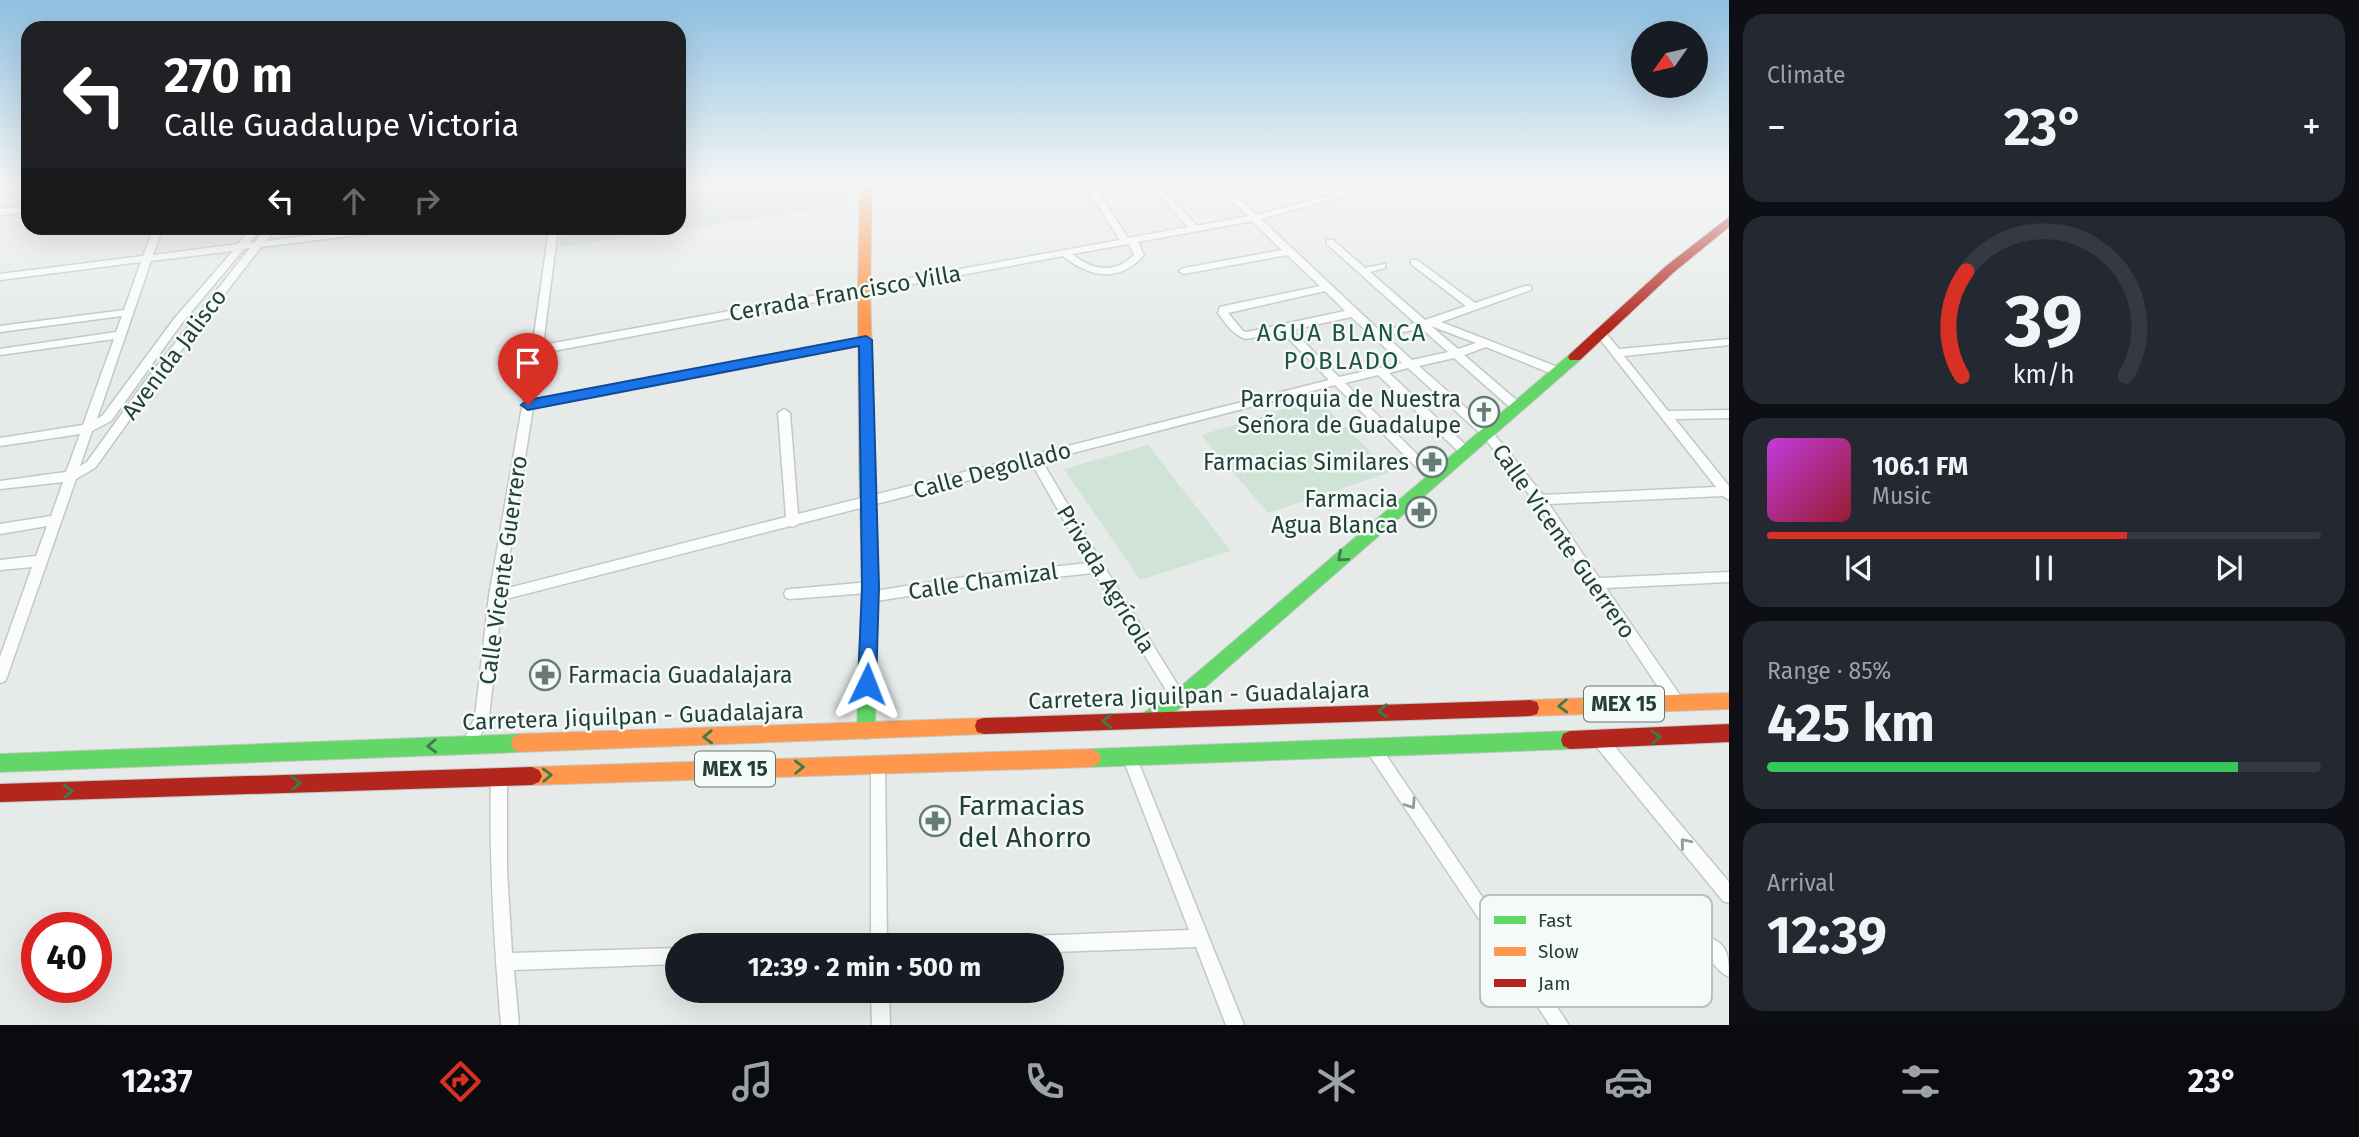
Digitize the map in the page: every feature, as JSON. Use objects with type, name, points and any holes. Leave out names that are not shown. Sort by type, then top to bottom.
[{"type":"main road","points":[[865,230],[870,592],[866,730]]},
{"type":"main road","points":[[1149,720],[1179,699],[1486,432],[1559,372],[1670,269],[1718,230]]},
{"type":"main road","name":"Carretera Jiquilpan - Guadalajara","points":[[0,763],[469,744],[1729,701]]},
{"type":"main road","name":"MEX 15","points":[[0,793],[1373,748],[1729,733]]},
{"type":"street","points":[[1065,253],[1080,266],[1092,271],[1117,271],[1134,262],[1139,255],[1121,230]]},
{"type":"street","name":"Cerrada Francisco Villa","points":[[537,350],[1184,230]]},
{"type":"street","name":"Calle Vicente Guerrero","points":[[1266,230],[1353,313],[1486,432],[1540,500],[1677,703]]},
{"type":"street","points":[[0,677],[156,235]]},
{"type":"street","name":"Avenida Jalisco","points":[[86,429],[113,412],[178,321],[251,235]]},
{"type":"street","name":"Avenida Jalisco","points":[[72,476],[97,459],[149,383],[266,235]]},
{"type":"street","points":[[0,277],[335,235]]},
{"type":"street","name":"Calle Vicente Guerrero","points":[[469,744],[482,717],[496,596],[537,350],[552,235]]},
{"type":"street","points":[[1330,242],[1428,323],[1517,407]]},
{"type":"street","points":[[1184,271],[1289,252]]},
{"type":"street","points":[[1414,262],[1474,307]]},
{"type":"street","points":[[1363,271],[1382,266]]},
{"type":"street","points":[[214,279],[231,280]]},
{"type":"street","points":[[1327,288],[1222,311],[1243,336],[1353,313]]},
{"type":"street","points":[[1378,335],[1428,323],[1528,288]]},
{"type":"street","points":[[0,329],[130,312]]},
{"type":"street","points":[[178,321],[197,322]]},
{"type":"street","points":[[1428,323],[1488,343],[1559,372]]},
{"type":"street","points":[[1285,329],[1434,478]]},
{"type":"street","points":[[1600,333],[1728,492]]},
{"type":"street","points":[[0,352],[121,335]]},
{"type":"street","points":[[528,405],[866,340]]},
{"type":"street","points":[[1618,353],[1729,342]]},
{"type":"street","name":"Calle Degollado","points":[[496,596],[1338,381],[1413,365],[1488,343]]},
{"type":"street","points":[[1381,372],[1465,451]]},
{"type":"street","points":[[784,413],[793,522]]},
{"type":"street","points":[[1668,415],[1729,414]]},
{"type":"street","points":[[0,442],[86,429]]},
{"type":"street","name":"Privada Agrícola","points":[[1035,459],[1097,567],[1179,699]]},
{"type":"street","points":[[0,485],[72,476]]},
{"type":"street","points":[[1540,500],[1728,492]]},
{"type":"street","points":[[0,529],[54,520]]},
{"type":"street","points":[[0,565],[40,561]]},
{"type":"street","name":"Calle Chamizal","points":[[791,594],[870,592],[1097,567]]},
{"type":"street","points":[[1595,583],[1729,577]]},
{"type":"street","points":[[1600,740],[1729,895]]},
{"type":"street","points":[[1373,748],[1480,906]]},
{"type":"street","points":[[1129,755],[1235,1025]]},
{"type":"street","points":[[878,764],[879,933]]},
{"type":"street","points":[[499,777],[498,830],[504,962],[510,1025]]},
{"type":"street","points":[[1064,943],[1201,938]]},
{"type":"street","points":[[1712,947],[1729,968]]},
{"type":"street","points":[[504,962],[665,956]]},
{"type":"street","points":[[880,1003],[881,1025]]},
{"type":"street","points":[[1548,1007],[1560,1025]]},
{"type":"shaded area","points":[[561,235],[642,235],[560,247]]},
{"type":"green space","points":[[1317,399],[1391,472],[1268,513],[1201,435]]},
{"type":"green space","points":[[1148,445],[1231,551],[1140,580],[1064,469]]},
{"type":"traffic: fast","points":[[1149,720],[1179,699],[1575,357]]},
{"type":"traffic: fast","points":[[866,730],[870,587],[867,461]]},
{"type":"traffic: fast","points":[[1091,758],[1570,740]]},
{"type":"traffic: fast","points":[[0,763],[520,743]]},
{"type":"traffic: slow","points":[[865,230],[867,461]]},
{"type":"traffic: slow","points":[[1530,708],[1729,701]]},
{"type":"traffic: slow","points":[[520,743],[984,726]]},
{"type":"traffic: slow","points":[[532,776],[1091,758]]},
{"type":"traffic: jam","points":[[1575,357],[1670,269],[1718,230]]},
{"type":"traffic: jam","points":[[984,726],[1530,708]]},
{"type":"traffic: jam","points":[[1570,740],[1729,733]]},
{"type":"traffic: jam","points":[[0,793],[532,776]]},
{"type":"place","name":"Parroquia de Nuestra Señora de Guadalupe","points":[[1484,412]]},
{"type":"place","name":"Farmacias Similares","points":[[1432,462]]},
{"type":"place","name":"Farmacia Agua Blanca","points":[[1421,512]]},
{"type":"place","name":"Farmacia Guadalajara","points":[[545,675]]},
{"type":"place","name":"Farmacias del Ahorro","points":[[935,821]]},
{"type":"district","name":"AGUA BLANCA POBLADO","points":[[1342,347]]},
{"type":"route","points":[[528,405],[866,340],[870,587],[867,684]]}]
